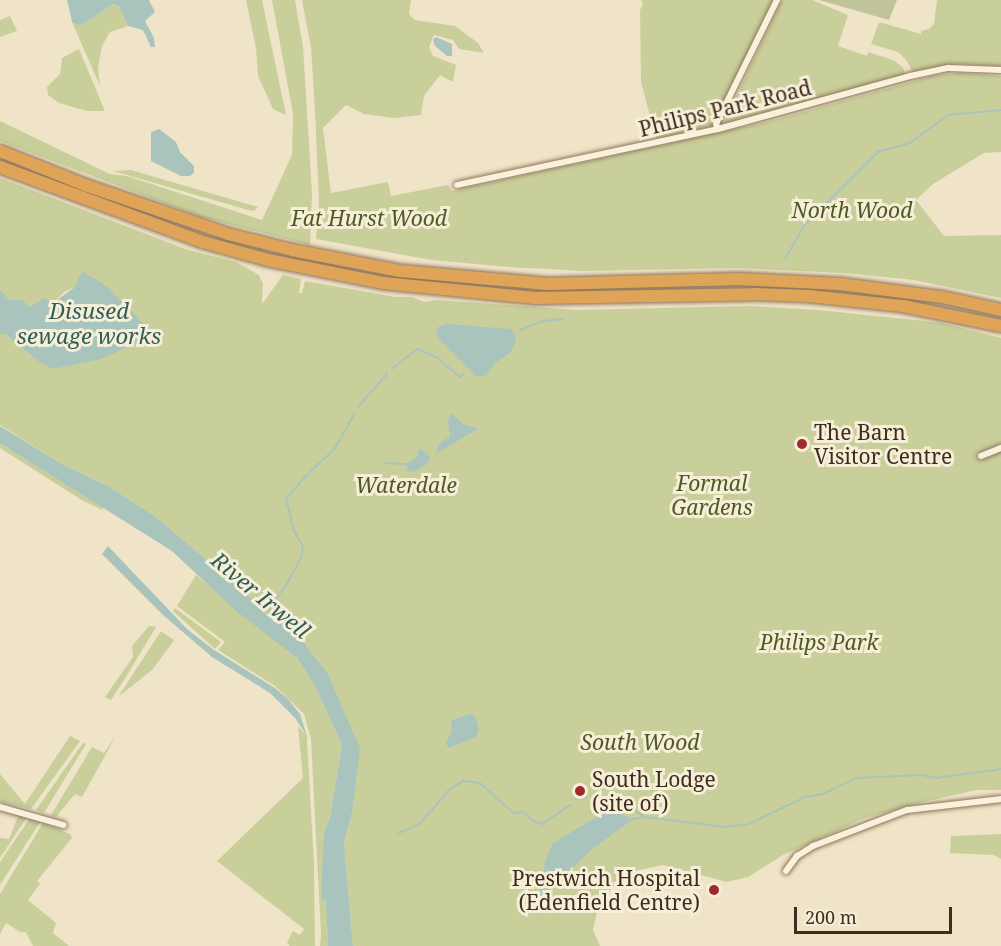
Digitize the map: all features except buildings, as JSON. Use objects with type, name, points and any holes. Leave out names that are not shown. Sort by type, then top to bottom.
[{"type":"highway","points":[[0,151],[96,189],[228,234],[292,250],[400,271],[548,284],[738,279],[806,281],[903,291],[1001,310]]},
{"type":"highway","points":[[0,167],[203,242],[268,260],[383,284],[535,298],[754,294],[809,296],[911,307],[1001,326]]},
{"type":"street","points":[[718,129],[716,124],[777,0]]},
{"type":"street","name":"Philips Park Road","points":[[457,185],[718,129],[910,76],[948,68],[1001,70]]},
{"type":"street","points":[[981,456],[1001,448]]},
{"type":"street","points":[[786,871],[802,851],[907,810],[1001,799]]},
{"type":"street","points":[[0,807],[63,825]]},
{"type":"green space","points":[[246,0],[262,0],[286,115],[273,109],[258,76],[256,48]]},
{"type":"green space","points":[[272,0],[295,0],[303,47],[312,193],[310,245],[201,217],[0,141],[0,121],[110,174],[127,176],[262,220],[292,155],[293,114]]},
{"type":"green space","points":[[302,0],[411,0],[409,14],[415,20],[455,26],[478,43],[484,53],[459,49],[453,40],[434,35],[429,47],[433,56],[456,65],[453,82],[440,75],[424,96],[421,115],[394,118],[364,114],[346,105],[323,128],[331,193],[388,182],[391,196],[448,185],[452,191],[775,120],[936,75],[960,73],[1001,76],[1001,152],[984,153],[933,184],[916,200],[944,236],[1001,235],[1001,298],[914,280],[844,273],[737,268],[583,271],[508,267],[431,260],[316,239],[319,203],[315,111],[311,48]]},
{"type":"green space","points":[[641,0],[773,0],[713,128],[656,139],[641,82],[640,10],[643,5]]},
{"type":"green space","points":[[782,0],[812,0],[848,15],[838,46],[867,56],[868,52],[893,60],[903,67],[905,76],[724,123]]},
{"type":"green space","points":[[819,0],[897,0],[889,20]]},
{"type":"green space","points":[[937,0],[1001,0],[1001,66],[959,64],[913,72],[898,52],[871,44],[879,22],[921,34],[921,31],[929,29],[934,24]]},
{"type":"green space","points":[[113,4],[119,6],[128,26],[110,32],[102,46],[98,68],[100,86],[72,22],[80,26]]},
{"type":"green space","points":[[10,16],[17,31],[0,37],[0,20]]},
{"type":"green space","points":[[79,49],[105,111],[87,111],[59,103],[48,95],[47,87],[60,74],[62,58]]},
{"type":"green space","points":[[131,170],[258,207],[254,211],[248,210],[113,171]]},
{"type":"green space","points":[[0,178],[188,250],[236,262],[259,275],[263,284],[262,304],[283,275],[301,279],[299,293],[302,293],[305,281],[395,297],[412,297],[424,302],[437,300],[577,310],[750,306],[819,310],[942,323],[1001,338],[1001,790],[977,790],[865,818],[783,855],[748,877],[727,882],[663,865],[630,872],[600,899],[593,930],[600,946],[353,946],[344,842],[352,813],[354,782],[327,672],[299,637],[271,615],[266,616],[262,607],[156,517],[108,486],[62,464],[0,425],[0,334],[5,334],[39,362],[83,271],[75,287],[64,292],[53,303],[30,307],[23,300],[10,300],[0,290]]},
{"type":"green space","points":[[0,443],[104,506],[102,510],[80,499],[0,448]]},
{"type":"green space","points":[[196,575],[297,658],[314,684],[342,745],[330,817],[324,833],[328,946],[320,946],[311,739],[304,714],[275,686],[218,650],[225,642],[177,606]]},
{"type":"green space","points":[[175,608],[221,642],[215,649],[173,611]]},
{"type":"green space","points":[[149,626],[156,627],[111,700],[108,699],[105,697],[133,657],[132,646]]},
{"type":"green space","points":[[161,631],[174,640],[173,642],[152,670],[118,697]]},
{"type":"green space","points":[[298,726],[307,736],[314,864],[315,946],[290,946],[287,943],[293,931],[300,935],[304,929],[217,861],[303,778]]},
{"type":"green space","points":[[70,736],[80,741],[31,809],[0,802],[0,774],[25,804]]},
{"type":"green space","points":[[116,736],[82,797],[75,794],[56,817],[51,815],[92,747],[104,753]]},
{"type":"green space","points":[[83,743],[86,744],[44,813],[36,810]]},
{"type":"green space","points":[[19,814],[27,817],[0,858],[0,838],[9,839]]},
{"type":"green space","points":[[30,818],[40,822],[0,885],[0,862]]},
{"type":"green space","points":[[43,823],[70,834],[72,838],[37,881],[40,884],[28,900],[56,923],[53,933],[69,946],[33,946],[26,932],[20,932],[6,923],[0,934],[0,894]]},
{"type":"green space","points":[[1001,834],[1001,859],[993,855],[950,853],[951,836]]},
{"type":"water","points":[[67,0],[149,0],[155,12],[145,21],[154,38],[155,47],[151,47],[143,30],[128,26],[119,6],[113,4],[80,26],[72,22]]},
{"type":"water","points":[[436,37],[452,44],[452,56],[447,56],[435,46],[433,40]]},
{"type":"water","points":[[159,129],[176,142],[180,152],[194,166],[194,173],[190,176],[181,176],[151,161],[151,132]]},
{"type":"water","name":"Disused sewage works","points":[[82,271],[106,286],[150,330],[143,340],[101,359],[53,369],[39,362],[5,334],[0,334],[0,290],[10,300],[23,300],[30,307],[44,298],[53,303],[75,287]]},
{"type":"water","points":[[446,324],[510,329],[514,332],[516,342],[510,353],[495,363],[487,375],[477,377],[436,336],[438,327]]},
{"type":"water","points":[[451,413],[463,424],[479,428],[436,454],[439,443],[450,437],[448,420]]},
{"type":"water","points":[[0,426],[62,464],[108,486],[156,517],[262,607],[266,616],[271,615],[299,637],[327,672],[360,748],[352,813],[344,842],[353,946],[328,946],[326,900],[321,898],[324,833],[330,817],[342,745],[314,684],[297,658],[235,610],[172,551],[0,443]]},
{"type":"water","points":[[421,449],[430,457],[427,464],[415,472],[408,471],[406,464],[418,456],[418,450]]},
{"type":"water","points":[[108,546],[187,629],[214,650],[275,688],[288,699],[300,714],[307,736],[295,718],[270,693],[212,657],[163,615],[102,554]]},
{"type":"water","points":[[470,714],[475,716],[479,729],[476,737],[448,748],[446,742],[451,732],[452,720]]},
{"type":"water","points":[[605,812],[615,812],[633,819],[590,851],[540,899],[539,892],[546,859],[553,843]]},
{"type":"waterway","points":[[785,259],[804,226],[878,152],[910,143],[948,115],[1001,110]]},
{"type":"waterway","points":[[520,330],[544,321],[562,319]]},
{"type":"waterway","points":[[392,369],[418,349],[438,358],[460,377],[463,374]]},
{"type":"waterway","points":[[358,407],[387,374]]},
{"type":"waterway","points":[[310,472],[334,450],[354,415]]},
{"type":"waterway","points":[[385,463],[406,464]]},
{"type":"waterway","name":"River Irwell","points":[[269,617],[270,605],[284,589],[301,558],[303,547],[294,531],[286,499],[307,475]]},
{"type":"waterway","points":[[612,804],[632,809],[646,817],[726,827],[749,824],[805,797],[823,794],[856,778],[922,775],[937,778],[1001,769]]},
{"type":"waterway","points":[[399,833],[420,824],[450,789],[464,781],[480,783],[514,813],[523,812],[542,824],[570,805]]},
{"type":"waterway","points":[[593,796],[607,801]]},
{"type":"waterway","points":[[576,799],[587,797]]},
{"type":"waterway","points":[[633,819],[645,817]]},
{"type":"place","name":"The Barn Visitor Centre","points":[[802,444]]},
{"type":"place","name":"South Lodge (site of)","points":[[580,791]]},
{"type":"place","name":"Prestwich Hospital (Edenfield Centre)","points":[[714,890]]},
{"type":"park label","name":"North Wood","points":[[852,210]]},
{"type":"park label","name":"Fat Hurst Wood","points":[[369,218]]},
{"type":"park label","name":"Waterdale","points":[[406,485]]},
{"type":"park label","name":"Formal Gardens","points":[[712,495]]},
{"type":"park label","name":"Philips Park","points":[[819,642]]},
{"type":"park label","name":"South Wood","points":[[640,742]]}]
